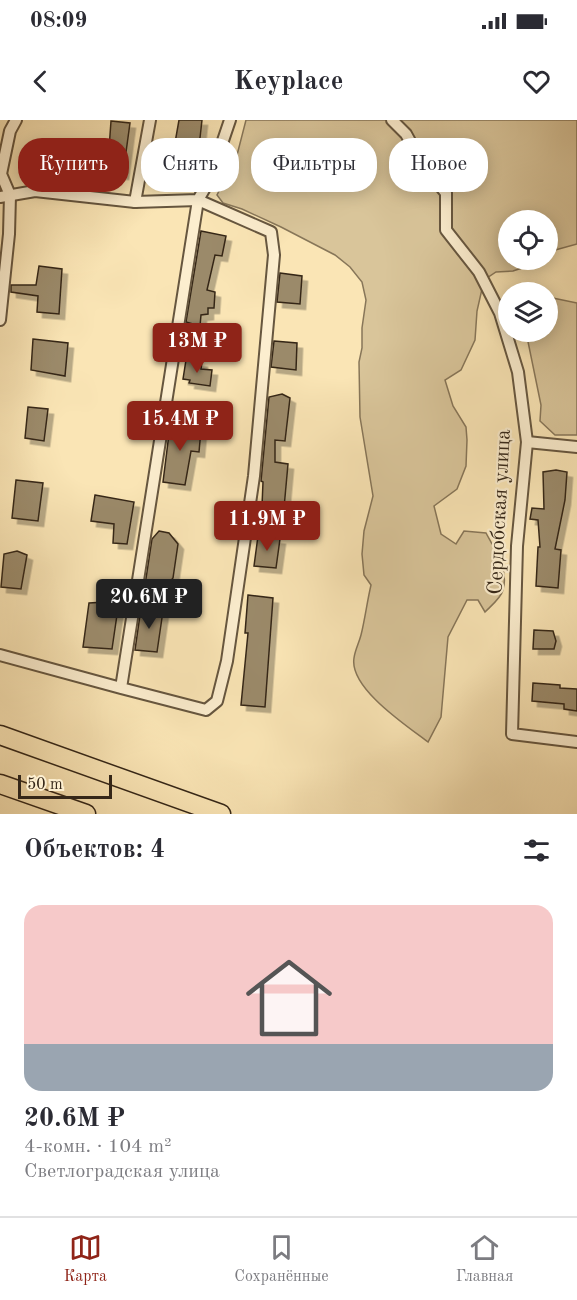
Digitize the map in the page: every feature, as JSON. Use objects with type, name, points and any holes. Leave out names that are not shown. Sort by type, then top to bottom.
[{"type":"highway","points":[[0,735],[221,814]]},
{"type":"highway","points":[[0,784],[86,814]]},
{"type":"street","points":[[0,320],[9,234],[1,174],[10,131],[16,120]]},
{"type":"street","points":[[135,202],[150,120]]},
{"type":"street","points":[[121,688],[198,200],[210,179],[230,120]]},
{"type":"street","name":"Сердобская улица","points":[[392,120],[406,134],[423,165],[446,193],[447,230],[479,272],[501,313],[518,372],[526,442],[517,546],[512,734],[577,742]]},
{"type":"street","points":[[0,654],[206,710],[216,701],[227,661],[254,476],[274,255],[271,232],[198,200],[135,202],[35,191],[5,196]]},
{"type":"street","points":[[526,442],[577,447]]},
{"type":"shaded area","points":[[246,120],[577,120],[577,244],[558,249],[558,210],[498,210],[498,270],[516,270],[496,272],[484,280],[477,311],[475,340],[461,370],[445,380],[453,406],[466,427],[467,440],[466,466],[457,489],[434,506],[441,534],[456,544],[464,531],[486,533],[503,568],[504,583],[500,596],[485,612],[478,600],[467,600],[448,637],[441,717],[428,742],[381,705],[360,682],[355,670],[354,658],[371,585],[364,575],[362,554],[364,531],[373,496],[360,417],[359,362],[366,300],[362,282],[350,267],[335,255],[281,227],[223,203],[217,195],[219,192],[239,192],[239,147]]},
{"type":"shaded area","points":[[558,299],[577,303],[577,435],[555,435],[540,421],[541,405],[528,342],[558,342]]},
{"type":"building","points":[[179,120],[202,120],[200,138],[176,138]]},
{"type":"building","points":[[111,121],[130,123],[128,138],[110,138]]},
{"type":"building","points":[[201,231],[226,236],[222,256],[215,255],[207,290],[215,292],[214,308],[208,308],[208,314],[201,315],[200,326],[186,322]]},
{"type":"building","points":[[39,266],[62,269],[59,314],[37,312],[38,296],[11,292],[11,285],[36,285]]},
{"type":"building","points":[[280,273],[302,276],[300,304],[277,302]]},
{"type":"building","points":[[33,339],[68,343],[65,376],[31,370]]},
{"type":"building","points":[[274,341],[297,343],[296,370],[271,367]]},
{"type":"building","points":[[186,360],[202,362],[201,369],[212,370],[210,386],[189,383],[190,380],[183,379]]},
{"type":"building","points":[[282,394],[290,398],[285,441],[275,440],[275,462],[288,464],[284,508],[271,512],[262,506],[263,482],[261,481],[269,397]]},
{"type":"building","points":[[28,407],[48,409],[44,441],[25,438]]},
{"type":"building","points":[[186,424],[201,430],[199,452],[191,451],[185,485],[163,482],[170,426]]},
{"type":"building","points":[[556,470],[567,472],[565,500],[555,549],[561,550],[558,588],[536,586],[538,547],[540,547],[538,520],[530,519],[532,508],[544,509],[543,472]]},
{"type":"building","points":[[16,480],[43,483],[38,521],[12,518]]},
{"type":"building","points":[[95,495],[134,502],[127,544],[113,543],[114,524],[91,521]]},
{"type":"building","points":[[159,531],[169,533],[178,544],[173,578],[165,588],[145,585],[152,539]]},
{"type":"building","points":[[258,536],[280,539],[276,568],[254,566]]},
{"type":"building","points":[[17,551],[27,555],[21,589],[1,587],[4,554]]},
{"type":"building","points":[[248,595],[273,598],[265,707],[241,705],[248,633],[245,633]]},
{"type":"building","points":[[106,602],[118,608],[112,649],[83,647],[89,603]]},
{"type":"building","points":[[141,608],[163,611],[157,652],[135,650]]},
{"type":"building","points":[[534,630],[553,631],[556,641],[554,649],[533,649]]},
{"type":"building","points":[[533,683],[577,689],[577,711],[564,709],[564,704],[532,701]]}]
